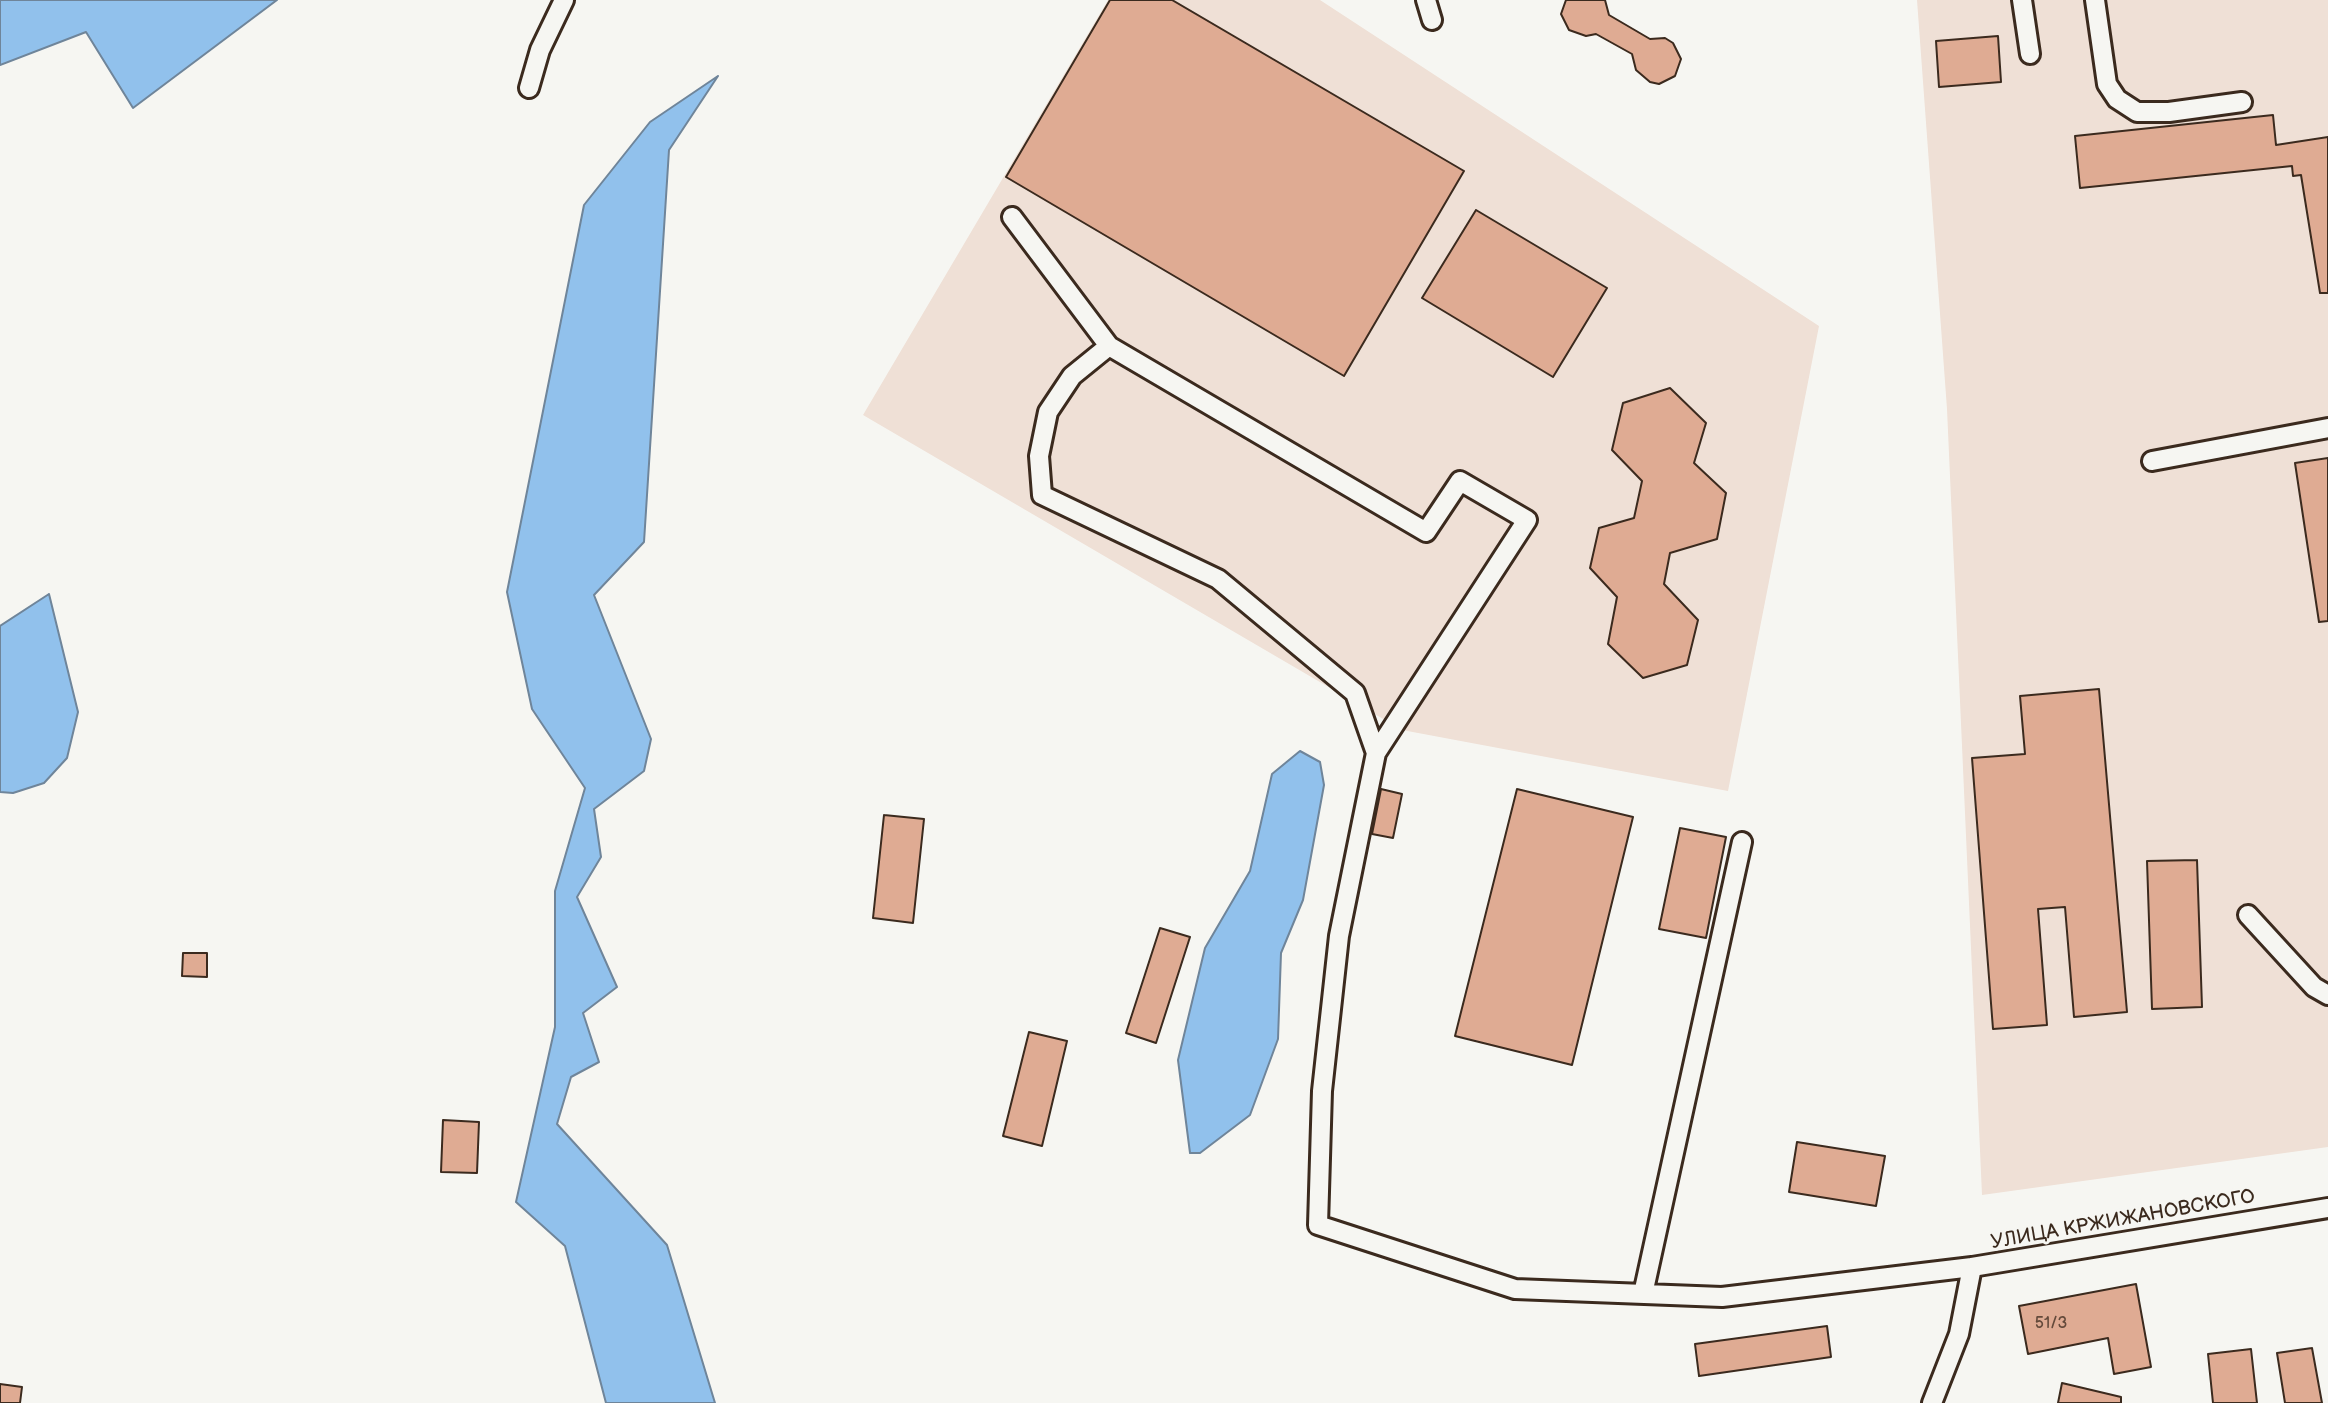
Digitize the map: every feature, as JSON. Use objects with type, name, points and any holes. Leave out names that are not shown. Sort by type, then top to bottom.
[{"type":"street","points":[[529,88],[540,50],[564,0]]},
{"type":"street","points":[[1426,0],[1432,20]]},
{"type":"street","points":[[2022,0],[2030,54]]},
{"type":"street","points":[[2095,0],[2107,84],[2117,99],[2137,112],[2169,112],[2242,102]]},
{"type":"street","points":[[1012,217],[1109,346],[1426,532],[1460,481],[1527,520],[1376,753],[1339,936],[1322,1091],[1318,1225],[1515,1289],[1722,1297],[1972,1267]]},
{"type":"street","points":[[1109,346],[1072,376],[1048,412],[1039,456],[1042,495],[1218,579],[1355,693],[1376,753]]},
{"type":"street","points":[[2152,461],[2328,428]]},
{"type":"street","points":[[1643,1294],[1742,842]]},
{"type":"street","points":[[2248,915],[2314,987],[2328,995]]},
{"type":"street","name":"УЛИЦА КРЖИЖАНОВСКОГО","points":[[1932,1403],[1959,1334],[1972,1267],[2328,1208]]},
{"type":"shaded area","points":[[1108,0],[1320,0],[1819,326],[1728,791],[1402,730],[863,415]]},
{"type":"shaded area","points":[[1917,0],[2328,0],[2328,1147],[1982,1195],[1947,409]]},
{"type":"water","points":[[0,0],[277,0],[133,108],[86,32],[0,65]]},
{"type":"water","points":[[718,76],[669,150],[644,542],[594,595],[651,739],[644,771],[594,809],[601,857],[577,897],[617,987],[583,1013],[599,1062],[571,1077],[557,1124],[667,1245],[715,1403],[606,1403],[565,1246],[516,1202],[555,1027],[555,891],[585,788],[532,709],[507,592],[584,205],[650,122]]},
{"type":"water","points":[[49,594],[78,712],[67,758],[44,783],[13,793],[0,792],[0,626]]},
{"type":"water","points":[[1300,751],[1320,762],[1324,785],[1303,900],[1281,953],[1278,1039],[1250,1115],[1200,1153],[1190,1153],[1178,1060],[1205,948],[1250,871],[1272,774]]},
{"type":"building","points":[[1110,0],[1172,0],[1464,171],[1344,376],[1006,177]]},
{"type":"building","points":[[1566,0],[1605,0],[1609,15],[1650,39],[1665,38],[1673,43],[1681,59],[1675,76],[1659,84],[1650,82],[1636,70],[1632,54],[1596,34],[1586,36],[1569,30],[1561,14]]},
{"type":"building","points":[[1998,36],[2001,82],[1939,87],[1936,41]]},
{"type":"building","points":[[2273,115],[2276,145],[2328,137],[2328,293],[2320,293],[2301,175],[2293,176],[2292,166],[2080,188],[2075,136]]},
{"type":"building","points":[[1476,210],[1607,288],[1553,377],[1422,298]]},
{"type":"building","points":[[1670,388],[1706,423],[1694,463],[1726,493],[1717,539],[1670,553],[1664,584],[1698,620],[1687,665],[1643,678],[1608,644],[1617,597],[1590,568],[1599,528],[1634,518],[1642,481],[1612,450],[1623,403]]},
{"type":"building","points":[[2328,458],[2328,621],[2319,622],[2295,463]]},
{"type":"building","points":[[2099,689],[2127,1012],[2074,1017],[2065,907],[2038,909],[2047,1025],[1993,1029],[1972,758],[2025,754],[2020,696]]},
{"type":"building","points":[[1381,789],[1402,794],[1393,838],[1372,834]]},
{"type":"building","points":[[1517,789],[1633,817],[1572,1065],[1455,1036]]},
{"type":"building","points":[[884,815],[924,819],[913,923],[873,918]]},
{"type":"building","points":[[1680,828],[1726,837],[1706,938],[1659,929]]},
{"type":"building","points":[[2197,860],[2202,1007],[2152,1009],[2147,861]]},
{"type":"building","points":[[1160,928],[1190,937],[1156,1043],[1126,1033]]},
{"type":"building","points":[[183,953],[207,953],[207,977],[182,976]]},
{"type":"building","points":[[1029,1032],[1067,1041],[1042,1146],[1003,1136]]},
{"type":"building","points":[[443,1120],[479,1122],[477,1173],[441,1172]]},
{"type":"building","points":[[1797,1142],[1885,1156],[1876,1206],[1789,1192]]},
{"type":"building","points":[[2136,1284],[2151,1367],[2114,1374],[2108,1338],[2028,1354],[2019,1306]]},
{"type":"building","points":[[1827,1326],[1831,1357],[1699,1376],[1695,1344]]},
{"type":"building","points":[[2312,1348],[2322,1403],[2285,1403],[2277,1353]]},
{"type":"building","points":[[2251,1349],[2257,1403],[2213,1403],[2208,1354]]},
{"type":"building","points":[[2062,1383],[2121,1397],[2121,1403],[2058,1403]]},
{"type":"building","points":[[0,1384],[22,1387],[20,1403],[0,1403]]}]
